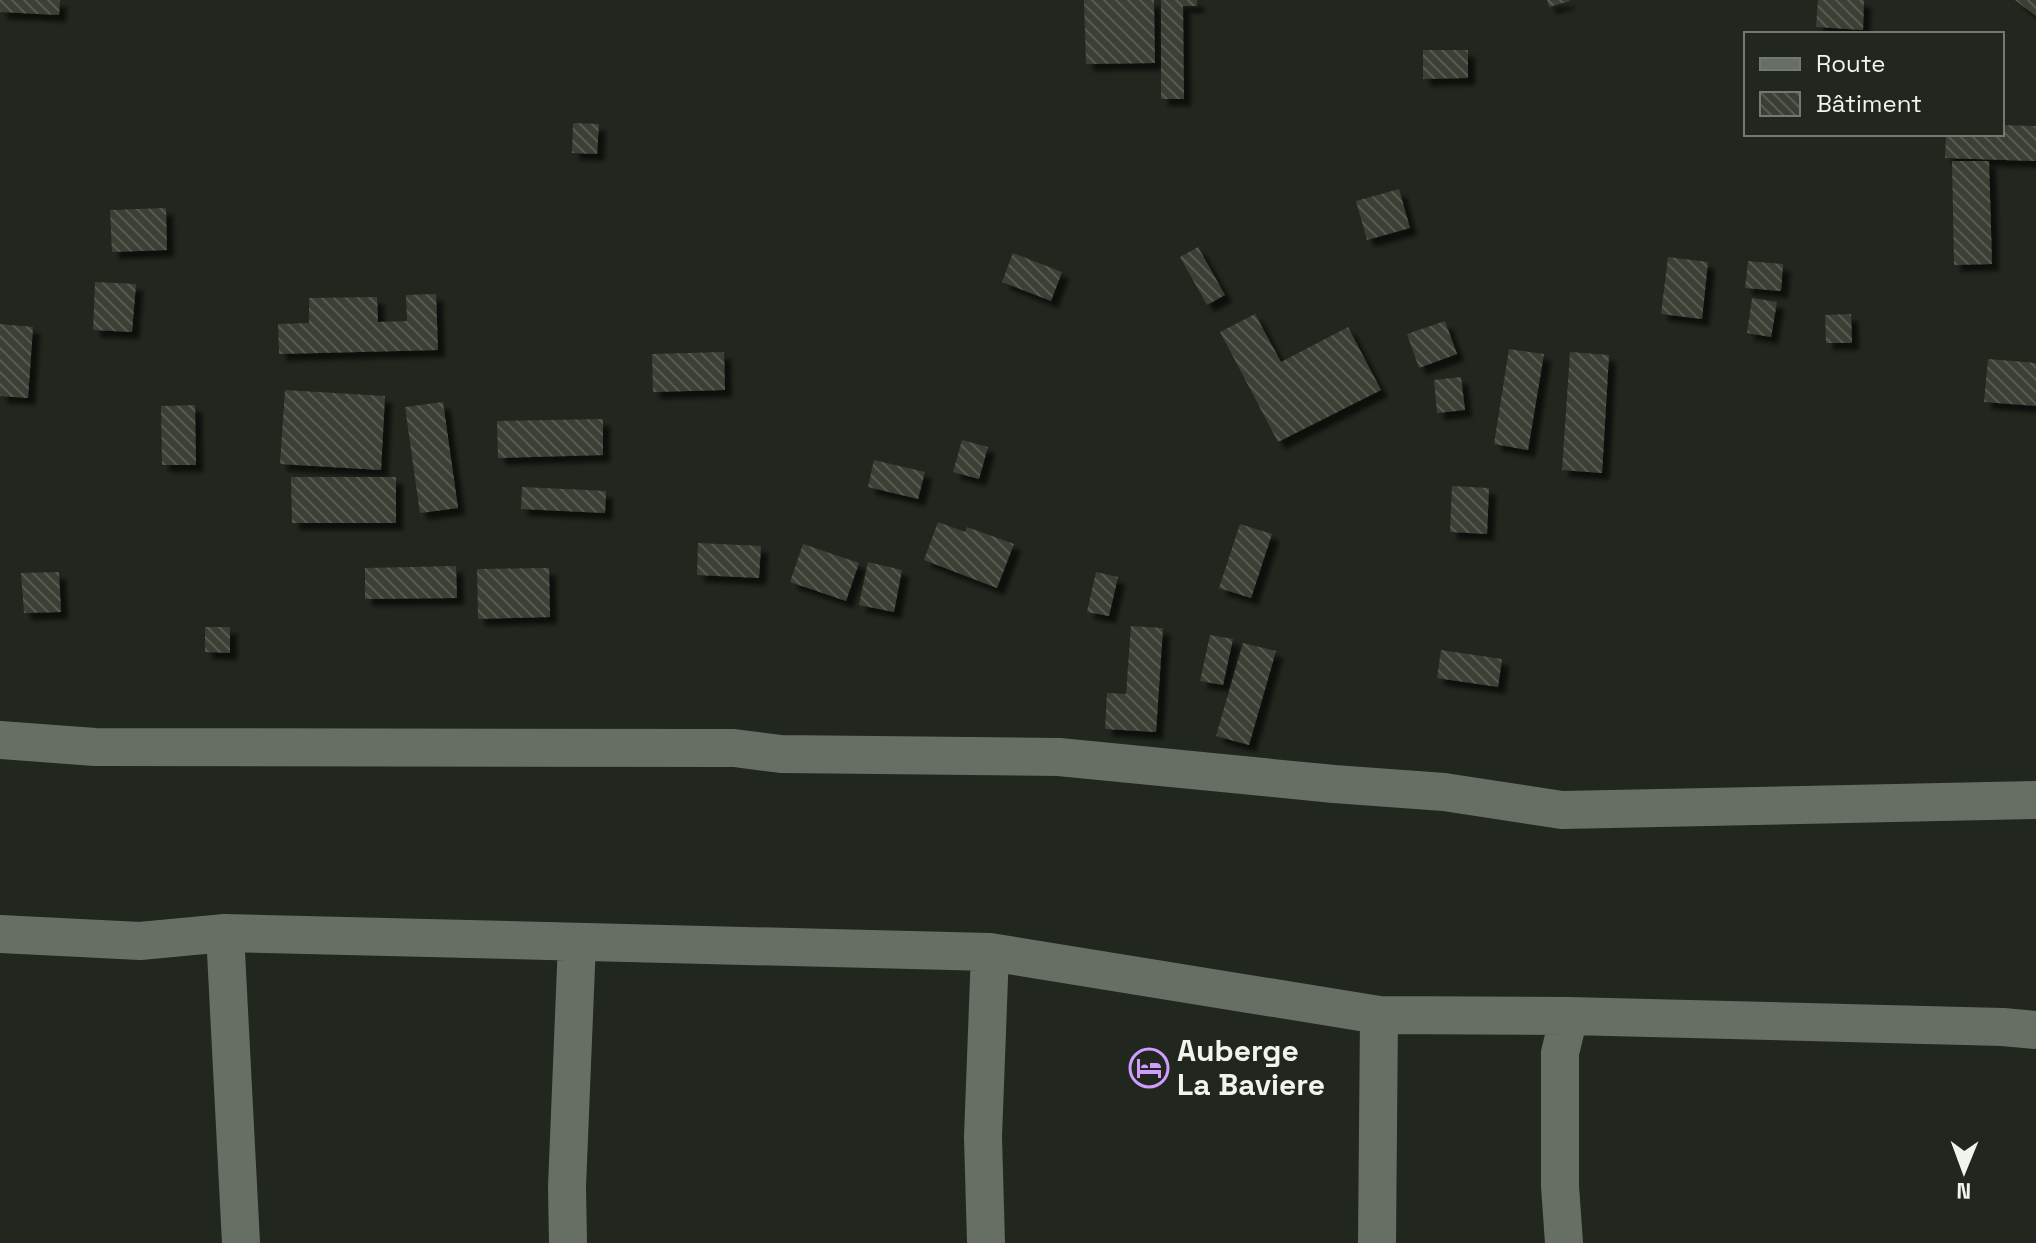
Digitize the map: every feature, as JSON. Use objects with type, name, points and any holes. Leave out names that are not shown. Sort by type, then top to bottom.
[{"type":"street","points":[[0,740],[95,747],[703,748],[781,754],[1059,757],[1444,792],[1562,810],[2036,800]]},
{"type":"street","points":[[225,933],[241,1243]]},
{"type":"street","points":[[0,934],[140,941],[225,933],[990,952],[1379,1015],[1569,1016],[2036,1030]]},
{"type":"street","points":[[568,1243],[567,1187],[577,942]]},
{"type":"street","points":[[986,1243],[983,1137],[990,952]]},
{"type":"street","points":[[1377,1243],[1379,1015]]},
{"type":"street","points":[[1564,1243],[1560,1186],[1560,1053],[1569,1016]]},
{"type":"building","points":[[0,0],[60,0],[59,15],[0,12]]},
{"type":"building","points":[[1084,0],[1154,0],[1155,63],[1086,64]]},
{"type":"building","points":[[1161,0],[1197,0],[1197,6],[1183,6],[1184,99],[1161,99]]},
{"type":"building","points":[[1547,0],[1570,0],[1570,1],[1549,7]]},
{"type":"building","points":[[1818,0],[1864,0],[1863,30],[1816,27]]},
{"type":"building","points":[[2015,0],[2036,0],[2036,16]]},
{"type":"building","points":[[1423,50],[1468,50],[1468,78],[1423,79]]},
{"type":"building","points":[[573,123],[599,124],[597,154],[572,153]]},
{"type":"building","points":[[2004,125],[2036,126],[2036,161],[1945,158],[1946,136],[2004,136]]},
{"type":"building","points":[[1952,161],[1989,161],[1992,264],[1954,265]]},
{"type":"building","points":[[1399,189],[1410,228],[1367,240],[1356,201]]},
{"type":"building","points":[[166,208],[167,250],[112,252],[110,210]]},
{"type":"building","points":[[1198,247],[1225,295],[1207,305],[1180,257]]},
{"type":"building","points":[[1013,253],[1062,272],[1051,301],[1002,282]]},
{"type":"building","points":[[1668,257],[1708,262],[1702,319],[1661,314]]},
{"type":"building","points":[[1748,261],[1783,264],[1781,291],[1745,288]]},
{"type":"building","points":[[95,282],[136,284],[132,332],[93,330]]},
{"type":"building","points":[[436,294],[438,350],[279,354],[278,324],[309,323],[309,298],[377,297],[378,322],[407,321],[406,295]]},
{"type":"building","points":[[1752,298],[1777,302],[1771,337],[1747,333]]},
{"type":"building","points":[[1255,314],[1281,362],[1348,327],[1381,390],[1278,442],[1220,332]]},
{"type":"building","points":[[1851,314],[1852,343],[1826,343],[1825,315]]},
{"type":"building","points":[[1445,321],[1457,354],[1419,368],[1407,334]]},
{"type":"building","points":[[0,324],[33,327],[28,398],[0,396]]},
{"type":"building","points":[[1509,349],[1544,354],[1528,450],[1494,444]]},
{"type":"building","points":[[724,352],[725,390],[653,392],[652,354]]},
{"type":"building","points":[[1570,352],[1609,355],[1602,473],[1562,470]]},
{"type":"building","points":[[1988,359],[2036,363],[2036,406],[1984,402]]},
{"type":"building","points":[[1461,377],[1465,410],[1437,413],[1434,380]]},
{"type":"building","points":[[285,390],[385,396],[381,470],[280,464]]},
{"type":"building","points":[[443,402],[458,508],[420,513],[405,407]]},
{"type":"building","points":[[195,405],[196,465],[162,465],[161,406]]},
{"type":"building","points":[[603,419],[603,455],[498,458],[497,421]]},
{"type":"building","points":[[962,440],[988,447],[979,479],[953,472]]},
{"type":"building","points":[[874,460],[925,472],[918,499],[868,487]]},
{"type":"building","points":[[291,477],[396,477],[396,523],[292,523]]},
{"type":"building","points":[[1452,486],[1489,488],[1487,534],[1450,532]]},
{"type":"building","points":[[522,487],[606,491],[605,513],[521,509]]},
{"type":"building","points":[[938,522],[965,532],[967,527],[1014,544],[997,588],[924,560]]},
{"type":"building","points":[[1240,524],[1272,534],[1251,598],[1219,588]]},
{"type":"building","points":[[698,543],[761,546],[759,578],[697,575]]},
{"type":"building","points":[[803,544],[859,563],[846,601],[790,582]]},
{"type":"building","points":[[868,562],[902,570],[894,612],[859,605]]},
{"type":"building","points":[[456,566],[457,598],[365,599],[365,568]]},
{"type":"building","points":[[549,568],[550,617],[478,619],[477,569]]},
{"type":"building","points":[[59,572],[61,612],[24,613],[21,573]]},
{"type":"building","points":[[1096,572],[1118,577],[1109,616],[1087,612]]},
{"type":"building","points":[[1131,626],[1163,628],[1156,732],[1105,729],[1107,693],[1126,694]]},
{"type":"building","points":[[205,627],[230,627],[230,653],[205,652]]},
{"type":"building","points":[[1210,635],[1233,639],[1223,685],[1200,681]]},
{"type":"building","points":[[1243,643],[1276,651],[1249,745],[1216,736]]},
{"type":"building","points":[[1441,650],[1502,659],[1498,687],[1437,678]]},
{"type":"place","name":"Auberge La Baviere","points":[[1149,1068]]}]
